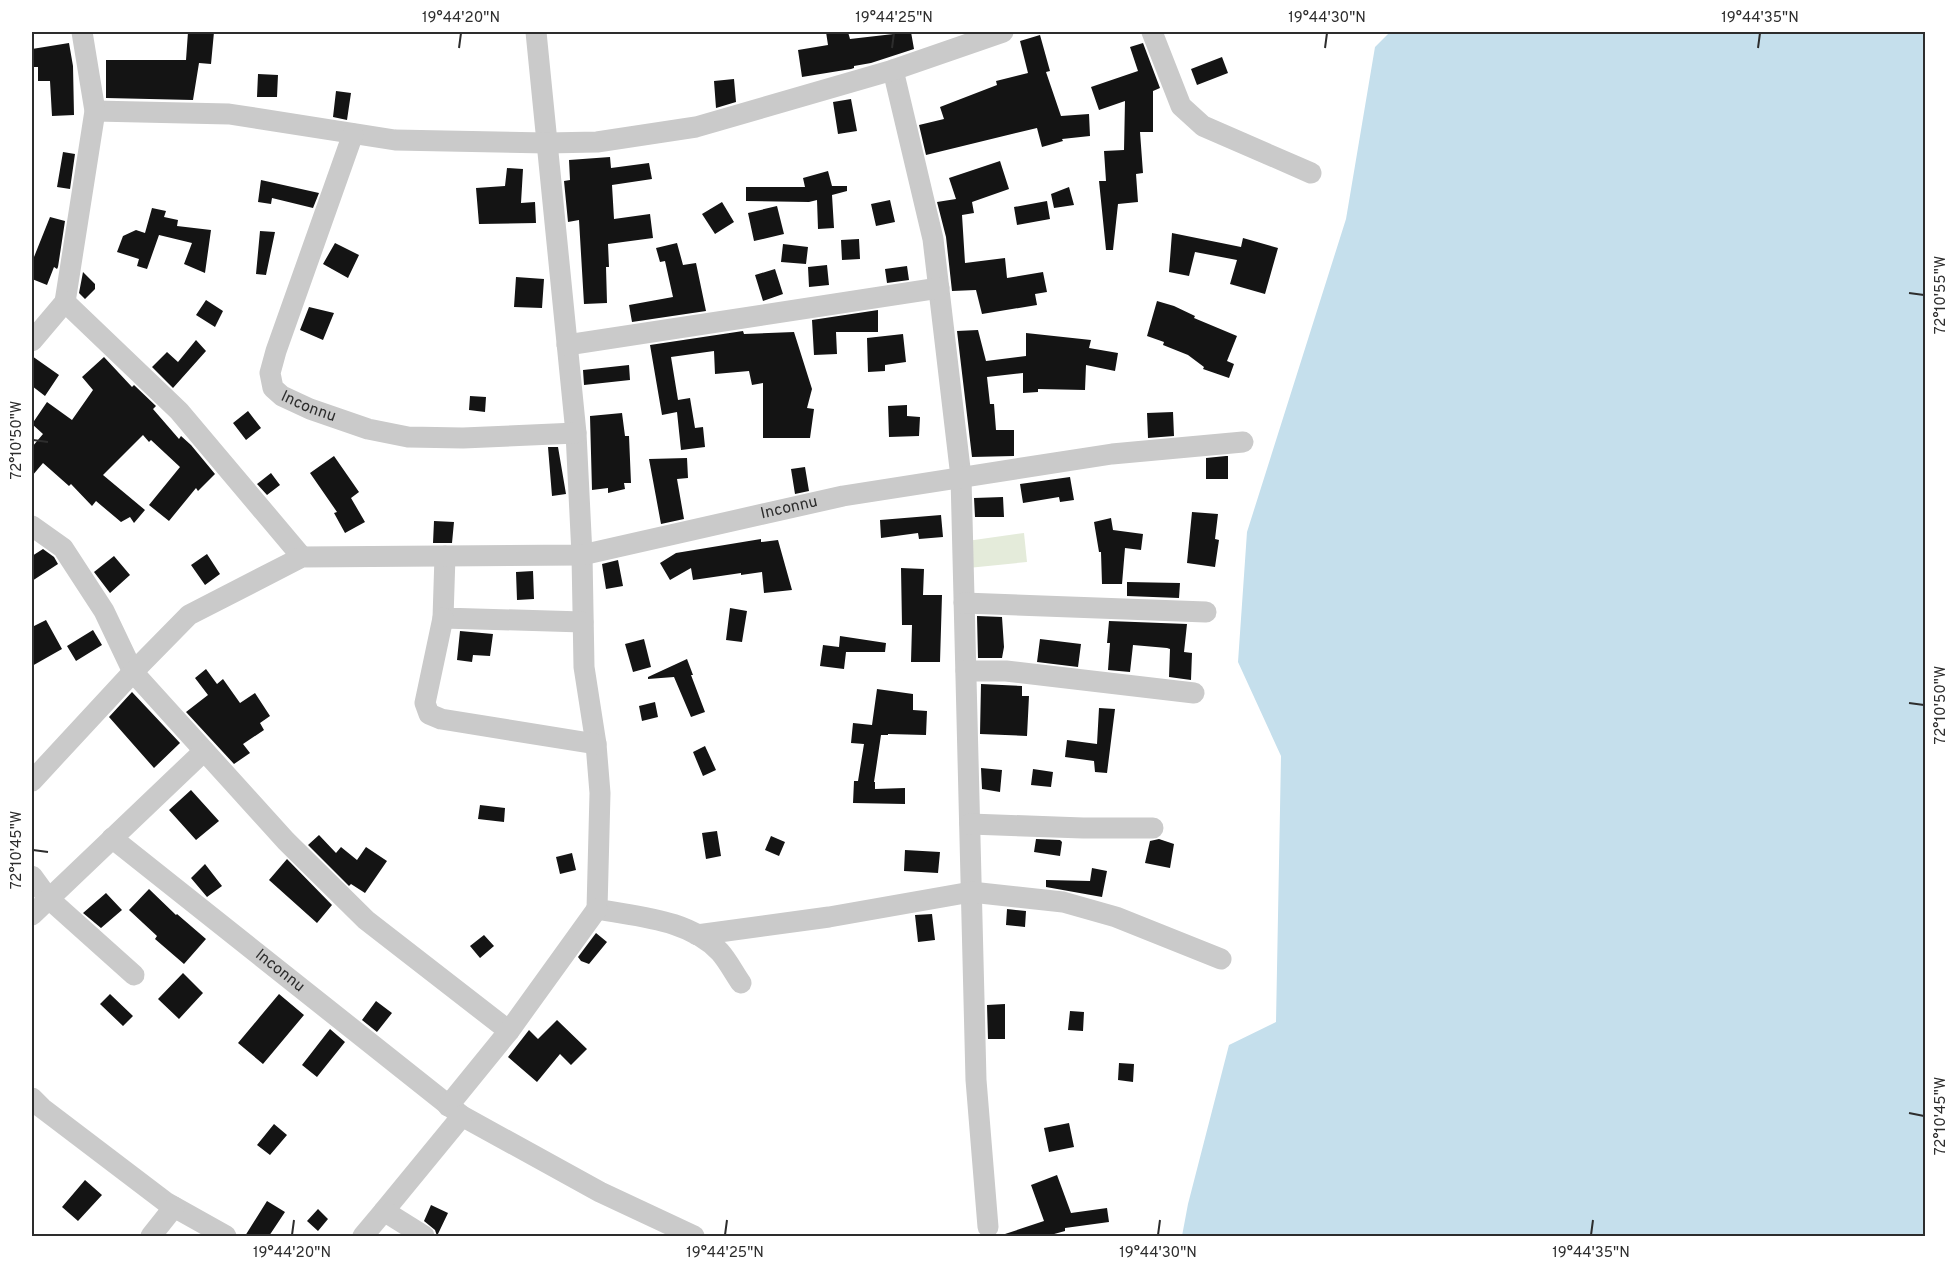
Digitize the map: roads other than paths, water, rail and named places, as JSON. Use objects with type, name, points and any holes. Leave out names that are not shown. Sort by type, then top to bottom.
[{"type":"street","points":[[32,341],[65,302],[95,111],[82,32]]},
{"type":"street","points":[[363,1236],[384,1211],[597,909],[600,793],[596,744],[584,667],[582,555],[576,433],[536,32]]},
{"type":"street","points":[[95,111],[229,114],[395,140],[597,142],[696,127],[893,70],[1003,32]]},
{"type":"street","points":[[1152,32],[1181,106],[1203,126],[1311,173]]},
{"type":"street","points":[[893,70],[933,239],[961,477],[976,1080],[988,1227]]},
{"type":"street","name":"Inconnu","points":[[353,134],[276,351],[270,373],[273,388],[282,396],[310,409],[368,429],[408,437],[463,438],[576,433]]},
{"type":"street","points":[[567,345],[939,288]]},
{"type":"street","points":[[65,302],[179,411],[302,557]]},
{"type":"street","name":"Inconnu","points":[[32,781],[189,615],[302,557],[582,555],[843,496],[1112,454],[1243,442]]},
{"type":"street","points":[[32,526],[63,548],[104,611],[133,672],[286,841],[366,920],[509,1031]]},
{"type":"street","points":[[445,556],[443,618],[425,704],[429,714],[441,719],[596,744]]},
{"type":"street","points":[[964,603],[1206,612]]},
{"type":"street","points":[[443,618],[583,622]]},
{"type":"street","points":[[966,671],[1006,671],[1194,693]]},
{"type":"street","points":[[32,915],[204,751]]},
{"type":"street","points":[[970,824],[1152,828]]},
{"type":"street","name":"Inconnu","points":[[112,837],[455,1111],[600,1192],[694,1236]]},
{"type":"street","points":[[32,876],[48,898],[134,975]]},
{"type":"street","points":[[698,935],[829,917],[971,892],[1063,902],[1116,916],[1221,959]]},
{"type":"street","points":[[597,909],[675,924],[698,935],[719,952],[741,983]]},
{"type":"street","points":[[32,1098],[42,1108],[174,1207],[226,1236]]},
{"type":"street","points":[[151,1236],[174,1207]]},
{"type":"street","points":[[384,1211],[424,1236]]},
{"type":"water","points":[[1390,32],[1925,32],[1925,1236],[1182,1236],[1188,1204],[1229,1045],[1276,1022],[1281,756],[1238,662],[1247,532],[1346,219],[1375,47]]}]
